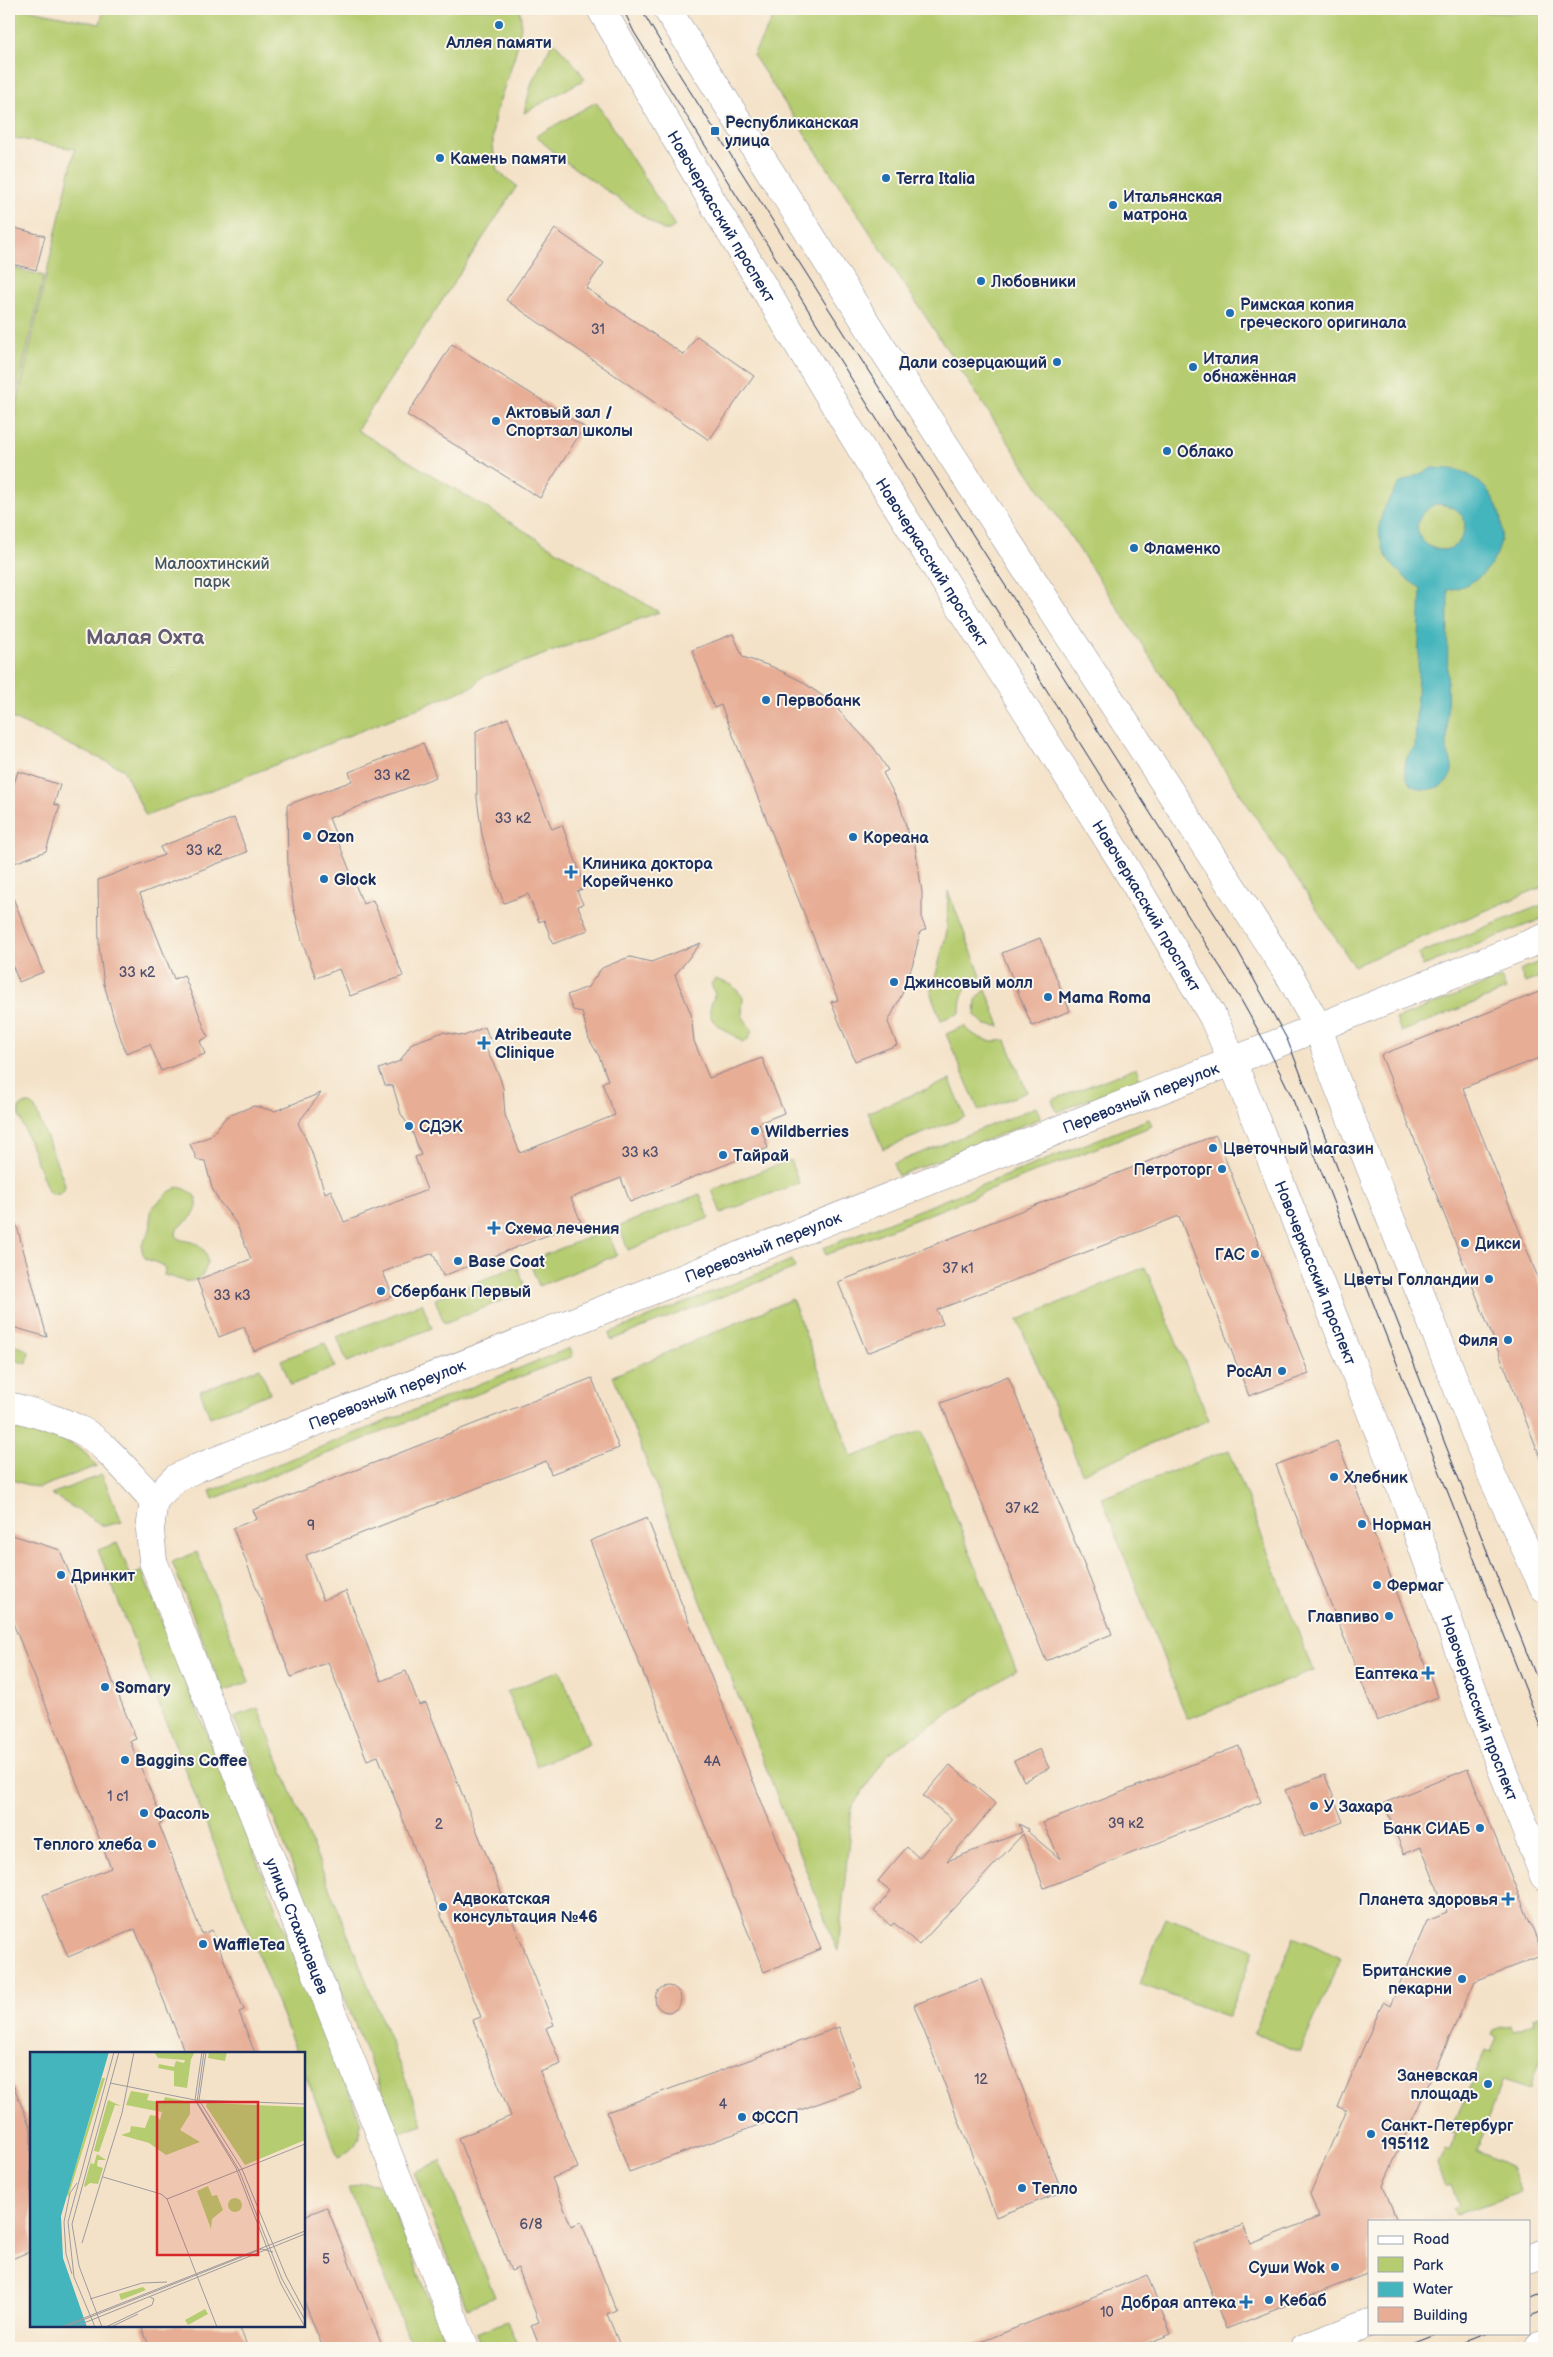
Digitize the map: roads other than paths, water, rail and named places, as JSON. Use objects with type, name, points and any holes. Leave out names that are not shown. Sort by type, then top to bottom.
[{"type":"main road","name":"Новочеркасский проспект","points":[[601,9],[705,189],[871,465],[1121,860],[1213,1017],[1232,1060],[1408,1506],[1490,1739],[1544,1876]]},
{"type":"main road","points":[[667,9],[855,307],[1291,978],[1318,1026],[1335,1078],[1490,1469],[1544,1588]]},
{"type":"main road","name":"Перевозный переулок","points":[[154,1500],[176,1478],[196,1468],[580,1319],[1544,938]]},
{"type":"main road","points":[[9,1406],[83,1431],[101,1445],[154,1500]]},
{"type":"main road","name":"улица Стахановцев","points":[[154,1500],[150,1530],[153,1561],[464,2348]]},
{"type":"main road","points":[[1530,2259],[1544,2253]]},
{"type":"main road","points":[[1304,2348],[1368,2322]]},
{"type":"main road","points":[[1538,2348],[1544,2346]]},
{"type":"water","points":[[1433,468],[1460,471],[1482,484],[1494,500],[1501,519],[1501,537],[1496,555],[1486,571],[1469,583],[1448,590],[1447,753],[1452,765],[1451,776],[1435,788],[1425,790],[1415,787],[1408,780],[1405,768],[1407,757],[1415,748],[1421,588],[1398,571],[1389,561],[1383,550],[1380,538],[1380,525],[1383,512],[1398,486]],"holes":[[[1435,504],[1441,504],[1458,511],[1462,516],[1465,527],[1456,545],[1446,550],[1435,549],[1426,544],[1419,536],[1417,526],[1422,515]]]},
{"type":"tram line","points":[[623,9],[634,32],[1241,1000],[1267,1046],[1291,1095],[1544,1736]]},
{"type":"tram line","points":[[641,9],[681,77],[1237,949],[1287,1039],[1544,1697]]},
{"type":"tram line","points":[[1530,2299],[1544,2293]]},
{"type":"tram line","points":[[1530,2317],[1544,2311]]},
{"type":"tram line","points":[[1403,2348],[1438,2334]]},
{"type":"tram line","points":[[1450,2348],[1485,2334]]},
{"type":"place","name":"Аллея памяти","points":[[499,25]]},
{"type":"place","name":"Республиканская улица","points":[[715,131]]},
{"type":"place","name":"Камень памяти","points":[[440,158]]},
{"type":"place","name":"Terra Italia","points":[[886,178]]},
{"type":"place","name":"Итальянская матрона","points":[[1113,205]]},
{"type":"place","name":"Любовники","points":[[981,281]]},
{"type":"place","name":"Римская копия греческого оригинала","points":[[1230,313]]},
{"type":"place","name":"Дали созерцающий","points":[[1057,362]]},
{"type":"place","name":"Италия обнажённая","points":[[1193,367]]},
{"type":"place","name":"Актовый зал / Спортзал школы","points":[[496,421]]},
{"type":"place","name":"Облако","points":[[1167,451]]},
{"type":"place","name":"Фламенко","points":[[1134,548]]},
{"type":"place","name":"Первобанк","points":[[766,700]]},
{"type":"place","name":"Ozon","points":[[307,836]]},
{"type":"place","name":"Кореана","points":[[853,837]]},
{"type":"place","name":"Клиника доктора Корейченко","points":[[571,872]]},
{"type":"place","name":"Glock","points":[[324,879]]},
{"type":"place","name":"Джинсовый молл","points":[[894,982]]},
{"type":"place","name":"Mama Roma","points":[[1048,997]]},
{"type":"place","name":"Atribeaute Clinique","points":[[484,1043]]},
{"type":"place","name":"СДЭК","points":[[409,1126]]},
{"type":"place","name":"Wildberries","points":[[755,1131]]},
{"type":"place","name":"Цветочный магазин","points":[[1213,1148]]},
{"type":"place","name":"Тайрай","points":[[723,1155]]},
{"type":"place","name":"Петроторг","points":[[1222,1169]]},
{"type":"place","name":"Схема лечения","points":[[494,1228]]},
{"type":"place","name":"Дикси","points":[[1465,1243]]},
{"type":"place","name":"ГАС","points":[[1255,1254]]},
{"type":"place","name":"Base Coat","points":[[458,1261]]},
{"type":"place","name":"Цветы Голландии","points":[[1489,1279]]},
{"type":"place","name":"Сбербанк Первый","points":[[381,1291]]},
{"type":"place","name":"Филя","points":[[1508,1340]]},
{"type":"place","name":"РосАл","points":[[1282,1371]]},
{"type":"place","name":"Хлебник","points":[[1334,1477]]},
{"type":"place","name":"Норман","points":[[1362,1524]]},
{"type":"place","name":"Дринкит","points":[[61,1575]]},
{"type":"place","name":"Фермаг","points":[[1377,1585]]},
{"type":"place","name":"Главпиво","points":[[1389,1616]]},
{"type":"place","name":"Еаптека","points":[[1428,1673]]},
{"type":"place","name":"Somary","points":[[105,1687]]},
{"type":"place","name":"Baggins Coffee","points":[[125,1760]]},
{"type":"place","name":"У Захара","points":[[1314,1806]]},
{"type":"place","name":"Фасоль","points":[[144,1813]]},
{"type":"place","name":"Банк СИАБ","points":[[1480,1828]]},
{"type":"place","name":"Теплого хлеба","points":[[152,1844]]},
{"type":"place","name":"Планета здоровья","points":[[1508,1899]]},
{"type":"place","name":"Адвокатская консультация №46","points":[[443,1907]]},
{"type":"place","name":"WaffleTea","points":[[203,1944]]},
{"type":"place","name":"Британские пекарни","points":[[1462,1979]]},
{"type":"place","name":"Заневская площадь","points":[[1488,2084]]},
{"type":"place","name":"ФССП","points":[[742,2117]]},
{"type":"place","name":"Санкт-Петербург 195112","points":[[1371,2134]]},
{"type":"place","name":"Тепло","points":[[1022,2188]]},
{"type":"place","name":"Суши Wok","points":[[1335,2267]]},
{"type":"place","name":"Кебаб","points":[[1269,2300]]},
{"type":"place","name":"Добрая аптека","points":[[1246,2302]]},
{"type":"district","name":"Малая Охта","points":[[145,637]]},
{"type":"park label","name":"Малоохтинский парк","points":[[212,572]]}]
